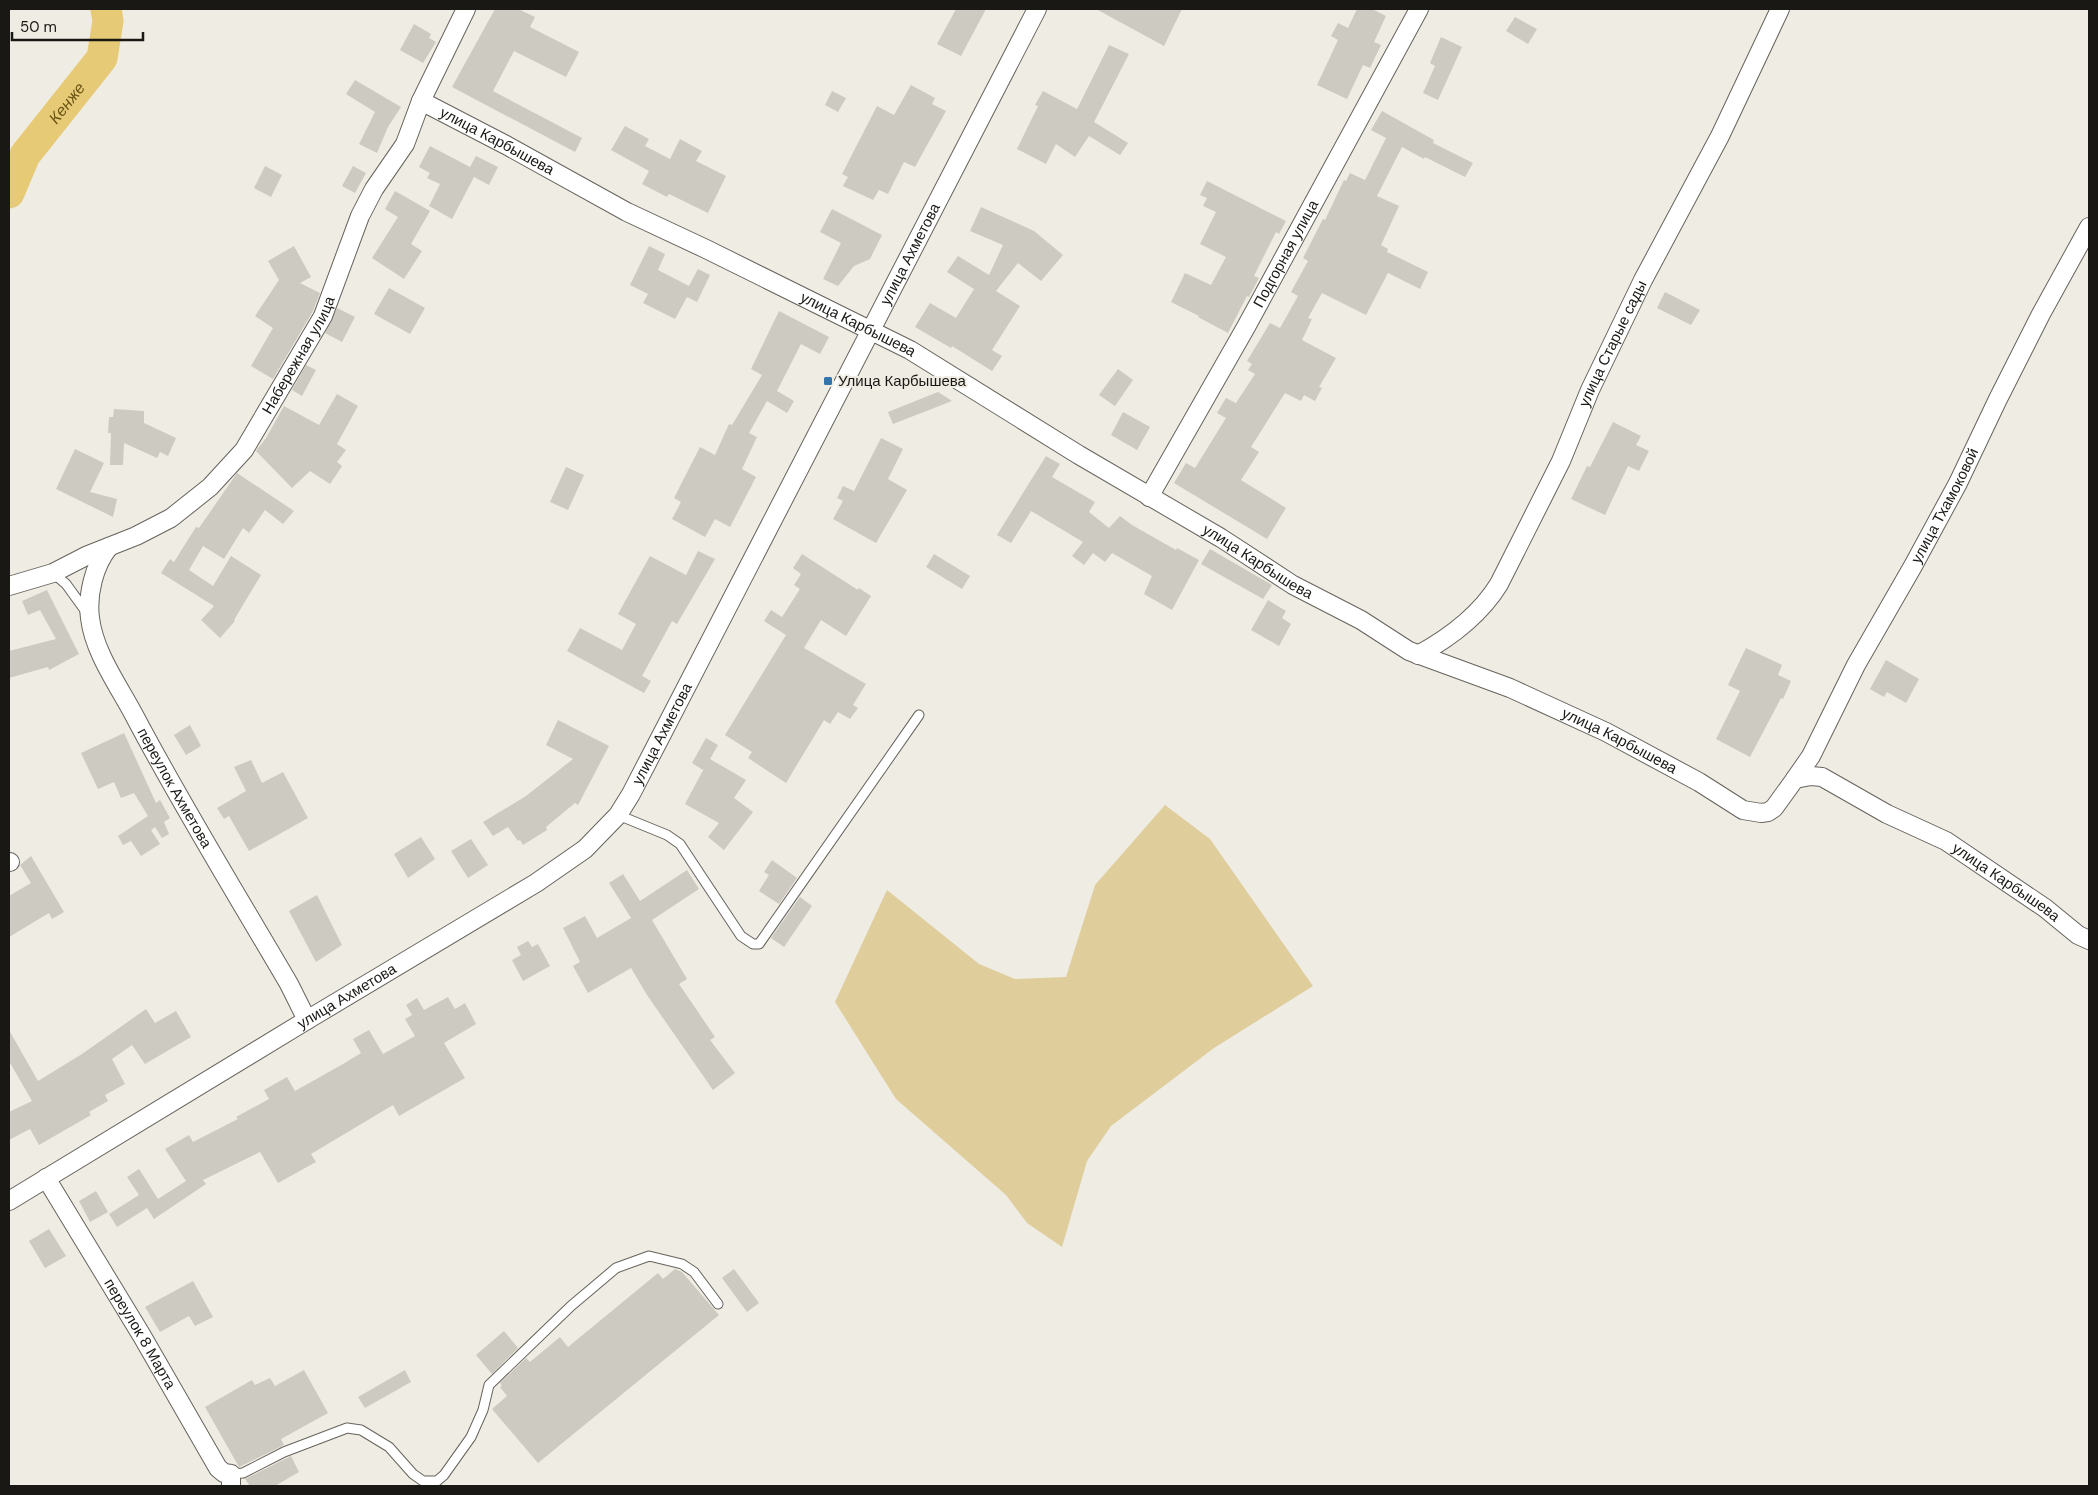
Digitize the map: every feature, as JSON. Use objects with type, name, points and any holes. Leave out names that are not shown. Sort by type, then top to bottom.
[{"type":"street","name":"Набережная улица","points":[[9,586],[53,573],[108,546],[136,536],[171,518],[210,487],[244,450],[324,316],[360,216],[374,189],[405,144],[421,101],[466,9]]},
{"type":"street","name":"улица Ахметова","points":[[9,1201],[544,878],[585,849],[618,815],[636,785],[1037,9]]},
{"type":"street","name":"Подгорная улица","points":[[1149,497],[1246,327],[1419,9]]},
{"type":"street","name":"улица Старые сады","points":[[1418,655],[1432,648],[1468,621],[1488,602],[1499,584],[1562,461],[1590,390],[1643,280],[1723,129],[1780,9]]},
{"type":"street","name":"улица Карбышева","points":[[421,101],[628,212],[706,248],[918,355],[1149,497],[1221,538],[1293,584],[1361,620],[1400,646],[1418,655],[1510,688],[1606,732],[1691,778],[1742,810],[1761,813],[1768,812],[1774,808],[1795,779],[1811,776],[1822,778],[1887,814],[1946,841],[2089,940]]},
{"type":"street","name":"улица Тхамоковой","points":[[1795,779],[1811,756],[1856,664],[1913,566],[1958,483],[2041,314],[2089,227]]},
{"type":"street","name":"переулок Ахметова","points":[[108,546],[95,572],[90,618],[101,654],[150,746],[289,984],[307,1020]]},
{"type":"street","name":"переулок 8 Марта","points":[[46,1178],[142,1336],[218,1468],[231,1480]]},
{"type":"lane","points":[[53,573],[66,584],[90,618]]},
{"type":"lane","points":[[618,815],[667,835],[680,844],[741,936],[753,944],[759,944],[919,716]]},
{"type":"lane","points":[[231,1480],[284,1452],[347,1428],[361,1430],[388,1447],[413,1474],[423,1481],[436,1481],[444,1476],[471,1437],[483,1410],[489,1385],[571,1306],[616,1268],[649,1256],[682,1264],[694,1272],[718,1304]]},
{"type":"shaded area","points":[[1165,805],[1210,839],[1313,986],[1214,1048],[1111,1126],[1087,1161],[1062,1247],[1027,1223],[1006,1195],[896,1099],[835,1002],[887,890],[979,964],[1015,979],[1066,977],[1095,885]]},
{"type":"building","points":[[495,9],[518,9],[535,17],[530,27],[579,52],[566,77],[514,51],[493,91],[582,138],[575,152],[452,87]]},
{"type":"building","points":[[956,9],[986,9],[961,56],[937,44]]},
{"type":"building","points":[[1096,9],[1182,9],[1164,46]]},
{"type":"building","points":[[1357,9],[1372,9],[1386,16],[1374,42],[1381,45],[1370,68],[1363,65],[1347,99],[1317,85],[1338,40],[1331,36],[1338,23],[1348,28]]},
{"type":"building","points":[[1515,17],[1537,29],[1528,44],[1506,31]]},
{"type":"building","points":[[414,24],[431,34],[429,38],[436,42],[423,63],[400,50]]},
{"type":"building","points":[[1441,37],[1462,47],[1438,100],[1423,93],[1435,66],[1430,63]]},
{"type":"building","points":[[1109,45],[1129,54],[1094,122],[1128,143],[1120,155],[1089,136],[1075,157],[1056,144],[1046,164],[1017,149],[1038,106],[1035,105],[1043,91],[1077,109]]},
{"type":"building","points":[[355,80],[401,107],[388,127],[377,153],[359,144],[375,112],[346,94]]},
{"type":"building","points":[[911,85],[935,98],[932,104],[946,111],[915,167],[904,162],[888,194],[879,190],[873,200],[843,186],[848,177],[842,174],[877,106],[894,115]]},
{"type":"building","points":[[832,91],[846,98],[838,112],[825,105]]},
{"type":"building","points":[[1382,111],[1434,140],[1433,143],[1473,163],[1465,177],[1402,147],[1377,196],[1399,206],[1381,245],[1388,249],[1387,252],[1428,272],[1420,289],[1388,273],[1366,315],[1322,293],[1308,318],[1312,319],[1302,340],[1336,358],[1319,387],[1322,388],[1315,401],[1304,395],[1301,401],[1285,393],[1251,447],[1259,452],[1241,480],[1286,508],[1267,539],[1174,483],[1186,463],[1195,468],[1226,418],[1217,413],[1226,398],[1236,403],[1255,374],[1248,370],[1252,364],[1247,361],[1270,323],[1280,328],[1298,296],[1291,292],[1308,261],[1303,258],[1323,219],[1325,220],[1344,180],[1346,181],[1350,173],[1365,180],[1386,138],[1371,130]]},
{"type":"building","points":[[625,126],[649,139],[645,146],[670,159],[680,139],[702,151],[696,161],[726,176],[708,213],[669,194],[667,197],[642,184],[649,171],[611,150]]},
{"type":"building","points":[[430,146],[470,167],[476,156],[498,167],[489,185],[474,177],[452,219],[429,206],[440,184],[427,178],[430,173],[419,167]]},
{"type":"building","points":[[265,166],[282,175],[271,197],[254,188]]},
{"type":"building","points":[[353,166],[366,173],[355,193],[342,186]]},
{"type":"building","points":[[1207,181],[1286,221],[1279,234],[1276,232],[1254,276],[1259,278],[1249,297],[1247,296],[1228,333],[1171,302],[1185,273],[1211,285],[1226,257],[1200,244],[1216,212],[1203,206],[1207,198],[1200,195]]},
{"type":"building","points":[[395,191],[430,211],[411,244],[422,251],[404,279],[372,258],[398,217],[385,209]]},
{"type":"building","points":[[981,207],[1034,231],[1063,255],[1041,281],[1018,263],[996,291],[1020,306],[992,350],[1002,356],[992,371],[952,346],[951,348],[915,327],[930,303],[956,318],[974,289],[947,272],[958,256],[989,275],[1003,245],[970,231]]},
{"type":"building","points":[[832,209],[882,235],[870,259],[854,266],[838,286],[823,279],[841,243],[820,232]]},
{"type":"building","points":[[294,246],[311,277],[300,283],[320,293],[313,311],[273,379],[251,366],[273,328],[255,316],[279,280],[268,261]]},
{"type":"building","points":[[649,246],[665,254],[658,270],[689,286],[698,269],[710,275],[697,302],[687,297],[675,319],[643,303],[648,294],[630,285]]},
{"type":"building","points":[[389,288],[425,308],[410,334],[374,314]]},
{"type":"building","points":[[1665,292],[1700,310],[1691,325],[1657,308]]},
{"type":"building","points":[[337,308],[355,317],[342,342],[325,333]]},
{"type":"building","points":[[779,311],[829,337],[820,354],[801,344],[777,391],[794,401],[787,413],[767,401],[749,433],[757,437],[742,469],[756,477],[730,527],[715,519],[705,537],[672,519],[681,502],[674,498],[700,447],[715,455],[729,424],[732,425],[762,375],[751,369]]},
{"type":"building","points":[[306,365],[316,370],[302,396],[292,390]]},
{"type":"building","points":[[1118,369],[1133,380],[1115,406],[1099,395]]},
{"type":"building","points":[[938,392],[952,401],[893,424],[888,412]]},
{"type":"building","points":[[337,394],[358,406],[337,444],[346,450],[337,462],[342,466],[330,484],[310,471],[292,488],[256,451],[266,438],[284,406],[319,425]]},
{"type":"building","points":[[114,409],[144,411],[144,423],[176,438],[168,456],[160,452],[157,458],[124,443],[123,465],[110,465],[111,433],[108,433],[109,417],[113,417]]},
{"type":"building","points":[[1123,412],[1150,427],[1137,450],[1111,435]]},
{"type":"building","points":[[1613,422],[1641,436],[1636,445],[1649,451],[1639,471],[1628,466],[1605,515],[1571,499],[1587,466],[1590,467]]},
{"type":"building","points":[[881,438],[903,449],[888,479],[907,490],[876,543],[833,519],[843,501],[837,498],[843,486],[854,491]]},
{"type":"building","points":[[75,449],[104,463],[90,492],[117,499],[113,517],[56,489]]},
{"type":"building","points":[[1046,456],[1060,464],[1052,477],[1095,502],[1089,512],[1109,528],[1120,516],[1176,550],[1177,548],[1199,560],[1172,610],[1144,594],[1152,576],[1112,553],[1105,562],[1093,553],[1084,565],[1072,556],[1083,542],[1031,511],[1011,543],[997,535]]},
{"type":"building","points":[[566,467],[584,475],[568,510],[550,502]]},
{"type":"building","points":[[237,473],[294,511],[283,524],[265,510],[249,533],[243,528],[224,559],[203,546],[189,570],[213,586],[231,556],[261,575],[235,621],[220,638],[201,620],[214,606],[161,573],[170,559],[174,562],[196,527],[199,528]]},
{"type":"building","points":[[1210,549],[1272,585],[1263,599],[1201,564]]},
{"type":"building","points":[[698,551],[715,559],[677,624],[672,621],[642,676],[651,681],[644,693],[567,651],[580,628],[622,650],[636,624],[618,614],[650,556],[686,575]]},
{"type":"building","points":[[802,554],[858,590],[859,588],[871,596],[846,636],[821,620],[804,648],[866,684],[853,705],[858,708],[850,719],[838,712],[830,724],[824,720],[786,783],[748,758],[752,752],[725,735],[786,635],[764,621],[771,610],[782,617],[800,589],[794,585],[801,574],[793,568]]},
{"type":"building","points":[[934,554],[970,576],[962,589],[926,567]]},
{"type":"building","points":[[47,590],[79,654],[49,670],[48,667],[9,678],[9,651],[56,639],[40,610],[28,615],[22,601]]},
{"type":"building","points":[[1268,600],[1286,611],[1282,618],[1291,624],[1279,646],[1251,630]]},
{"type":"building","points":[[1746,648],[1782,665],[1778,675],[1791,681],[1783,699],[1781,698],[1750,757],[1716,739],[1740,691],[1728,685]]},
{"type":"building","points":[[1886,660],[1919,679],[1906,703],[1887,692],[1884,697],[1870,689]]},
{"type":"building","points":[[558,720],[609,746],[578,805],[575,803],[546,827],[547,830],[523,845],[508,827],[493,836],[483,822],[526,796],[573,759],[546,745]]},
{"type":"building","points":[[190,725],[201,746],[186,755],[174,735]]},
{"type":"building","points":[[124,733],[156,803],[160,800],[170,818],[164,822],[169,834],[162,838],[155,827],[151,830],[160,844],[141,856],[131,841],[123,845],[118,836],[148,816],[134,793],[121,798],[114,782],[98,789],[81,753]]},
{"type":"building","points":[[706,738],[718,745],[710,759],[746,780],[734,798],[753,812],[724,850],[708,837],[719,823],[685,804],[707,763],[703,770],[692,763]]},
{"type":"building","points":[[251,760],[262,783],[283,772],[308,818],[249,851],[229,816],[224,819],[217,808],[246,791],[234,767]]},
{"type":"building","points":[[421,837],[435,859],[408,878],[394,854]]},
{"type":"building","points":[[471,839],[488,865],[468,878],[451,851]]},
{"type":"building","points":[[31,856],[64,912],[52,919],[49,913],[9,937],[9,896],[31,883],[20,865]]},
{"type":"building","points":[[772,860],[797,878],[779,904],[759,891],[769,875],[764,872]]},
{"type":"building","points":[[687,870],[699,889],[652,920],[687,979],[679,984],[715,1037],[710,1040],[735,1073],[713,1090],[647,995],[631,968],[588,993],[573,966],[580,962],[563,928],[585,916],[597,938],[631,918],[609,883],[623,874],[640,901]]},
{"type":"building","points":[[317,895],[342,945],[316,962],[289,911]]},
{"type":"building","points":[[800,897],[812,906],[784,947],[771,938]]},
{"type":"building","points":[[528,941],[532,947],[538,944],[550,966],[523,981],[512,960],[521,955],[517,947]]},
{"type":"building","points":[[448,997],[455,1009],[465,1003],[476,1024],[444,1043],[465,1078],[399,1116],[393,1105],[311,1154],[316,1162],[278,1183],[260,1152],[203,1180],[206,1184],[154,1219],[147,1208],[117,1227],[109,1214],[139,1195],[127,1177],[139,1169],[158,1199],[186,1181],[165,1149],[189,1135],[193,1142],[238,1119],[236,1117],[269,1099],[264,1090],[287,1077],[295,1091],[343,1064],[361,1053],[353,1039],[369,1030],[383,1054],[415,1036],[405,1019],[412,1015],[406,1005],[417,998],[424,1010]]},
{"type":"building","points":[[146,1009],[155,1023],[176,1011],[191,1037],[145,1064],[132,1045],[112,1059],[125,1084],[105,1095],[108,1101],[89,1112],[91,1115],[39,1145],[30,1129],[9,1140],[9,1112],[32,1101],[9,1061],[9,1030],[38,1081],[82,1054]]},
{"type":"building","points":[[96,1191],[108,1212],[90,1222],[79,1201]]},
{"type":"building","points":[[49,1229],[66,1256],[45,1268],[29,1241]]},
{"type":"building","points":[[675,1269],[682,1272],[719,1315],[538,1463],[492,1409],[507,1396],[500,1387],[502,1386],[500,1383],[526,1358],[530,1362],[560,1337],[568,1347],[658,1273],[663,1279]]},
{"type":"building","points":[[734,1269],[759,1303],[747,1312],[722,1278]]},
{"type":"building","points":[[193,1281],[213,1317],[195,1326],[189,1316],[160,1332],[145,1307]]},
{"type":"building","points":[[504,1331],[518,1348],[492,1374],[476,1355]]},
{"type":"building","points":[[304,1370],[328,1413],[281,1439],[284,1445],[239,1467],[205,1407],[252,1380],[255,1385],[270,1378],[275,1386]]},
{"type":"building","points":[[405,1370],[411,1382],[365,1408],[358,1397]]},
{"type":"building","points":[[291,1456],[299,1472],[275,1486],[250,1486],[245,1479]]},
{"type":"waterway","name":"Кенже","points":[[9,193],[25,155],[102,58],[108,21],[106,9]]},
{"type":"place","name":"Улица Карбышева","points":[[828,381]]}]
